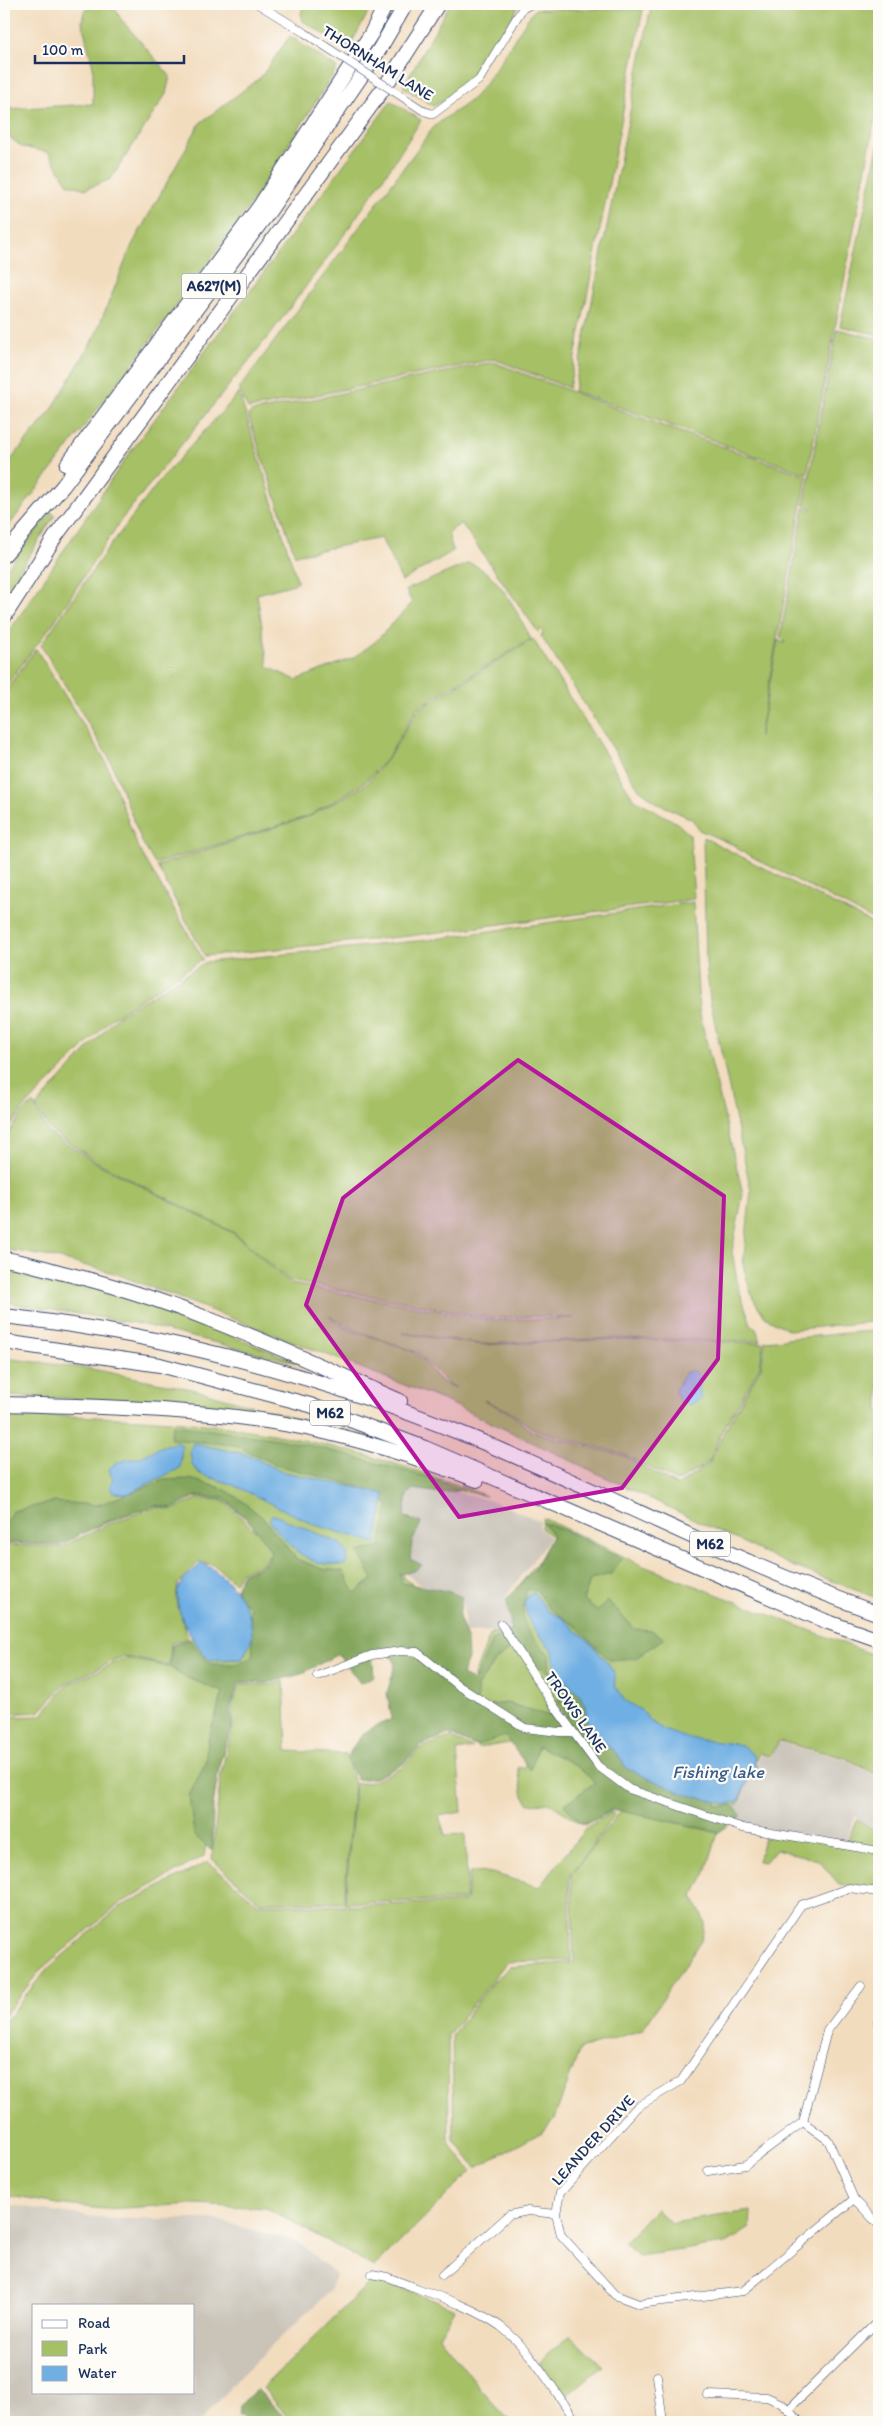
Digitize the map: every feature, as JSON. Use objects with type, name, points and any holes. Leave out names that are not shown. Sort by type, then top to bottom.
[{"type":"highway","name":"A627(M)","points":[[34,520],[57,479],[259,207],[371,34],[386,4]]},
{"type":"highway","name":"A627(M)","points":[[4,555],[63,486],[144,381],[268,213],[380,50],[406,4]]},
{"type":"highway","name":"A627(M)","points":[[386,86],[429,4]]},
{"type":"highway","name":"A627(M)","points":[[4,617],[55,537],[386,86],[438,4]]},
{"type":"highway","name":"M62","points":[[4,1259],[80,1276],[172,1306],[272,1345],[443,1419],[679,1531],[836,1599],[879,1614]]},
{"type":"highway","name":"M62","points":[[4,1316],[139,1336],[301,1376],[387,1405],[544,1468]]},
{"type":"highway","name":"M62","points":[[4,1342],[160,1365],[310,1405],[425,1448],[825,1621],[879,1640]]},
{"type":"highway","name":"M62","points":[[4,1404],[180,1412],[306,1428],[406,1455],[639,1540]]},
{"type":"street","name":"THORNHAM LANE","points":[[258,4],[424,111],[433,114],[479,80],[522,9],[531,4]]},
{"type":"street","name":"TROWS LANE","points":[[501,1624],[598,1766],[629,1790],[743,1828],[879,1852]]},
{"type":"street","points":[[317,1676],[372,1655],[400,1651],[417,1652],[459,1686],[525,1728],[573,1732]]},
{"type":"street","name":"LEANDER DRIVE","points":[[556,2214],[560,2193],[637,2107],[681,2081],[801,1906],[849,1888],[879,1892]]},
{"type":"street","points":[[708,2171],[745,2166],[803,2122],[827,2031],[861,1986]]},
{"type":"street","points":[[803,2122],[828,2140],[854,2199],[879,2225]]},
{"type":"street","points":[[442,2275],[509,2215],[528,2211],[556,2214],[561,2235],[615,2295],[639,2304],[743,2291],[854,2199]]},
{"type":"street","points":[[372,2274],[387,2277],[478,2312],[501,2327],[523,2348],[577,2422]]},
{"type":"street","points":[[788,2410],[879,2320]]},
{"type":"street","points":[[657,2376],[663,2422]]},
{"type":"street","points":[[708,2395],[767,2397],[782,2404],[800,2422]]},
{"type":"highlighted area","points":[[518,1060],[724,1196],[718,1359],[622,1488],[459,1517],[306,1305],[343,1198]]},
{"type":"shaded area","points":[[403,1478],[495,1502],[540,1521],[539,1528],[550,1538],[504,1599],[512,1631],[465,1632],[463,1601],[425,1589],[406,1574],[413,1517],[397,1513]]},
{"type":"shaded area","points":[[778,1742],[847,1760],[879,1778],[879,1800],[874,1804],[879,1807],[879,1831],[855,1817],[846,1840],[785,1833],[728,1819],[761,1754],[771,1758]]},
{"type":"shaded area","points":[[4,2204],[107,2219],[212,2219],[299,2242],[336,2275],[330,2291],[241,2375],[200,2422],[4,2422]]},
{"type":"green space","points":[[304,4],[373,4],[348,49],[303,21],[301,13]]},
{"type":"green space","points":[[450,4],[520,4],[494,48],[473,75],[448,98],[433,106],[403,87]]},
{"type":"green space","points":[[879,4],[879,99],[807,474],[574,391],[651,7]]},
{"type":"green space","points":[[95,5],[114,6],[120,18],[170,76],[166,94],[111,179],[86,189],[68,184],[48,152],[22,147],[4,133],[4,109],[93,104],[93,67],[82,22],[84,11]]},
{"type":"green space","points":[[535,9],[643,9],[569,388],[494,359],[248,409],[239,389],[433,128],[476,95],[492,75]]},
{"type":"green space","points":[[290,36],[337,68],[253,201],[187,292],[4,532],[4,468],[51,411],[94,338],[132,245],[200,123],[261,77]]},
{"type":"green space","points":[[391,101],[421,120],[393,164],[339,242],[271,333],[121,520],[54,622],[4,688],[4,639],[126,458]]},
{"type":"green space","points":[[879,142],[879,335],[840,326]]},
{"type":"green space","points":[[837,329],[879,339],[879,923],[737,849],[736,844],[736,846],[699,830],[692,819],[659,804],[639,789],[541,636],[543,632],[541,629],[538,632],[461,523],[448,533],[453,551],[402,581],[381,538],[295,555],[248,415],[251,412],[493,362],[663,426],[807,476],[759,737],[778,640],[784,643],[785,641],[780,638],[804,508],[810,510],[811,508],[804,505]]},
{"type":"green space","points":[[239,393],[298,583],[257,594],[268,667],[296,680],[353,658],[375,642],[412,603],[406,590],[469,563],[490,575],[498,584],[513,605],[531,639],[417,708],[388,757],[364,783],[309,816],[155,864],[142,842],[110,760],[41,645],[104,554],[161,479]]},
{"type":"green space","points":[[51,512],[55,515],[4,595],[4,572]]},
{"type":"green space","points":[[533,639],[633,798],[677,823],[690,835],[694,899],[409,936],[205,956],[157,866],[310,816],[365,785],[389,757],[418,710]]},
{"type":"green space","points":[[36,649],[105,760],[137,845],[203,959],[112,1018],[22,1110],[4,1135],[4,701],[10,684]]},
{"type":"green space","points":[[703,837],[879,927],[879,1321],[789,1330],[765,1317],[752,1297],[743,1265],[751,1191],[710,1000],[706,963]]},
{"type":"green space","points":[[693,902],[699,1011],[743,1194],[732,1251],[738,1287],[751,1324],[756,1329],[761,1341],[618,1338],[481,1344],[403,1333],[482,1345],[616,1339],[763,1343],[760,1366],[721,1433],[709,1462],[677,1482],[623,1454],[535,1430],[509,1411],[484,1400],[510,1413],[533,1432],[624,1456],[677,1486],[710,1463],[724,1432],[761,1367],[765,1341],[879,1330],[879,1599],[790,1565],[450,1403],[114,1273],[56,1258],[4,1249],[4,1140],[23,1112],[33,1103],[48,1132],[96,1163],[233,1233],[291,1284],[491,1320],[574,1318],[544,1316],[491,1318],[290,1281],[234,1233],[97,1162],[50,1130],[36,1106],[118,1016],[206,962],[427,940]],"holes":[[[329,1316],[355,1330],[388,1342],[358,1333]],[[404,1348],[416,1352],[448,1384],[456,1388],[442,1382],[419,1356]]]},
{"type":"green space","points":[[4,1265],[107,1290],[204,1325],[305,1365],[140,1324],[4,1302]]},
{"type":"green space","points":[[4,1358],[92,1369],[196,1390],[339,1430],[265,1413],[194,1403],[4,1396]]},
{"type":"green space","points":[[4,1414],[183,1422],[273,1434],[366,1455],[456,1484],[486,1496],[401,1477],[394,1514],[411,1518],[403,1578],[423,1591],[337,1653],[230,1681],[204,1856],[119,1904],[41,1969],[4,2016],[4,1717],[41,1716],[66,1686],[125,1658],[183,1670],[188,1641],[240,1585],[271,1562],[268,1556],[265,1562],[240,1573],[235,1583],[214,1565],[199,1562],[178,1584],[176,1599],[188,1638],[171,1643],[169,1666],[123,1656],[64,1685],[39,1712],[4,1714],[4,1545],[61,1547],[109,1524],[155,1507],[172,1510],[197,1499],[223,1500],[256,1532],[252,1524],[223,1499],[193,1497],[170,1509],[151,1505],[57,1544],[4,1543]]},
{"type":"green space","points":[[173,1425],[278,1439],[321,1448],[427,1477],[463,1490],[441,1493],[413,1489],[407,1495],[404,1517],[421,1523],[412,1542],[410,1559],[422,1565],[414,1571],[400,1574],[402,1583],[447,1591],[462,1597],[459,1617],[467,1638],[468,1659],[462,1675],[474,1681],[493,1639],[512,1631],[506,1599],[534,1570],[553,1535],[542,1522],[568,1532],[622,1559],[611,1574],[591,1579],[583,1600],[597,1611],[608,1601],[635,1629],[651,1630],[664,1638],[636,1658],[609,1660],[577,1627],[550,1609],[537,1591],[527,1589],[523,1610],[526,1626],[529,1633],[549,1654],[550,1673],[511,1649],[498,1658],[477,1687],[477,1707],[507,1703],[554,1717],[568,1717],[558,1701],[568,1683],[581,1687],[588,1717],[712,1793],[717,1806],[732,1805],[742,1816],[719,1832],[612,1809],[595,1820],[581,1823],[564,1805],[595,1782],[574,1764],[538,1746],[530,1770],[505,1736],[475,1746],[449,1734],[421,1745],[402,1765],[375,1778],[357,1780],[347,1759],[355,1743],[364,1733],[392,1719],[387,1693],[395,1665],[394,1660],[383,1650],[372,1652],[374,1676],[360,1683],[338,1654],[301,1674],[268,1683],[239,1682],[230,1707],[232,1726],[220,1762],[213,1805],[212,1851],[194,1835],[189,1796],[205,1763],[208,1740],[223,1692],[182,1676],[170,1667],[172,1645],[189,1639],[211,1664],[239,1664],[253,1656],[250,1606],[234,1595],[242,1574],[267,1563],[271,1552],[257,1530],[224,1497],[197,1496],[173,1508],[156,1505],[103,1523],[60,1545],[4,1543],[4,1521],[8,1519],[12,1511],[54,1502],[98,1505],[164,1480],[190,1479],[224,1489],[240,1499],[263,1518],[297,1559],[322,1569],[343,1571],[355,1593],[373,1579],[358,1552],[380,1547],[388,1505],[360,1487],[277,1465],[235,1445],[170,1439]]},
{"type":"green space","points":[[543,1518],[641,1565],[879,1657],[879,1776],[846,1758],[779,1741],[770,1756],[759,1753],[738,1804],[728,1814],[626,1804],[584,1825],[549,1803],[529,1804],[523,1796],[518,1768],[525,1767],[523,1741],[477,1748],[474,1675],[491,1633],[516,1631],[508,1600],[555,1539],[541,1528]]},
{"type":"green space","points":[[284,1681],[287,1751],[346,1754],[354,1784],[344,1903],[259,1902],[212,1859],[221,1773],[233,1726],[232,1705],[240,1684],[270,1685]]},
{"type":"green space","points":[[450,1737],[473,1748],[457,1751],[462,1812],[439,1816],[445,1835],[465,1834],[467,1878],[465,1900],[345,1903],[355,1784],[372,1782],[402,1768],[420,1748]]},
{"type":"green space","points":[[624,1807],[718,1833],[705,1875],[693,1896],[705,1923],[701,1941],[642,2030],[580,2049],[554,2119],[544,2131],[476,2168],[454,2140],[452,2035],[491,1984],[510,1967],[574,1962],[571,1873],[569,1876],[571,1960],[507,1962],[448,2035],[449,2144],[471,2171],[375,2267],[266,2208],[195,2204],[104,2209],[57,2204],[4,2195],[4,2023],[45,1971],[118,1908],[208,1862],[258,1904],[347,1906],[466,1902],[470,1872],[492,1873],[539,1887],[587,1827],[611,1813],[615,1814],[573,1872]]},
{"type":"green space","points":[[857,1819],[879,1833],[879,1890],[839,1884],[818,1860],[776,1849],[765,1862],[758,1861],[765,1834],[847,1841]]},
{"type":"green space","points":[[656,2208],[671,2223],[751,2211],[750,2228],[725,2244],[638,2256],[624,2243]]},
{"type":"green space","points":[[372,2280],[392,2284],[455,2309],[439,2336],[482,2391],[511,2422],[292,2422],[263,2388]]},
{"type":"green space","points":[[570,2335],[603,2366],[566,2396],[561,2394],[538,2363]]},
{"type":"green space","points":[[257,2389],[289,2422],[248,2422],[238,2414],[240,2405]]},
{"type":"water","points":[[695,1371],[700,1377],[698,1386],[702,1398],[691,1405],[679,1401],[675,1391],[685,1372]]},
{"type":"water","points":[[178,1443],[182,1445],[180,1468],[127,1494],[113,1493],[109,1486],[113,1480],[109,1469],[113,1465]]},
{"type":"water","points":[[193,1443],[249,1455],[280,1471],[385,1494],[376,1543],[315,1525],[231,1484],[200,1474],[192,1465],[190,1450]]},
{"type":"water","points":[[272,1514],[339,1543],[347,1553],[345,1565],[320,1563],[301,1554],[285,1540],[269,1521]]},
{"type":"water","points":[[201,1563],[229,1582],[243,1601],[248,1612],[252,1637],[242,1659],[210,1660],[197,1645],[180,1613],[178,1592],[181,1583]]},
{"type":"water","name":"Fishing lake","points":[[534,1593],[548,1611],[562,1618],[591,1643],[615,1674],[615,1686],[624,1700],[645,1713],[649,1721],[666,1731],[687,1738],[742,1745],[753,1755],[756,1765],[737,1802],[727,1804],[685,1794],[627,1769],[619,1756],[588,1727],[585,1706],[579,1694],[559,1675],[554,1663],[553,1651],[530,1624],[524,1604],[527,1596]]}]
